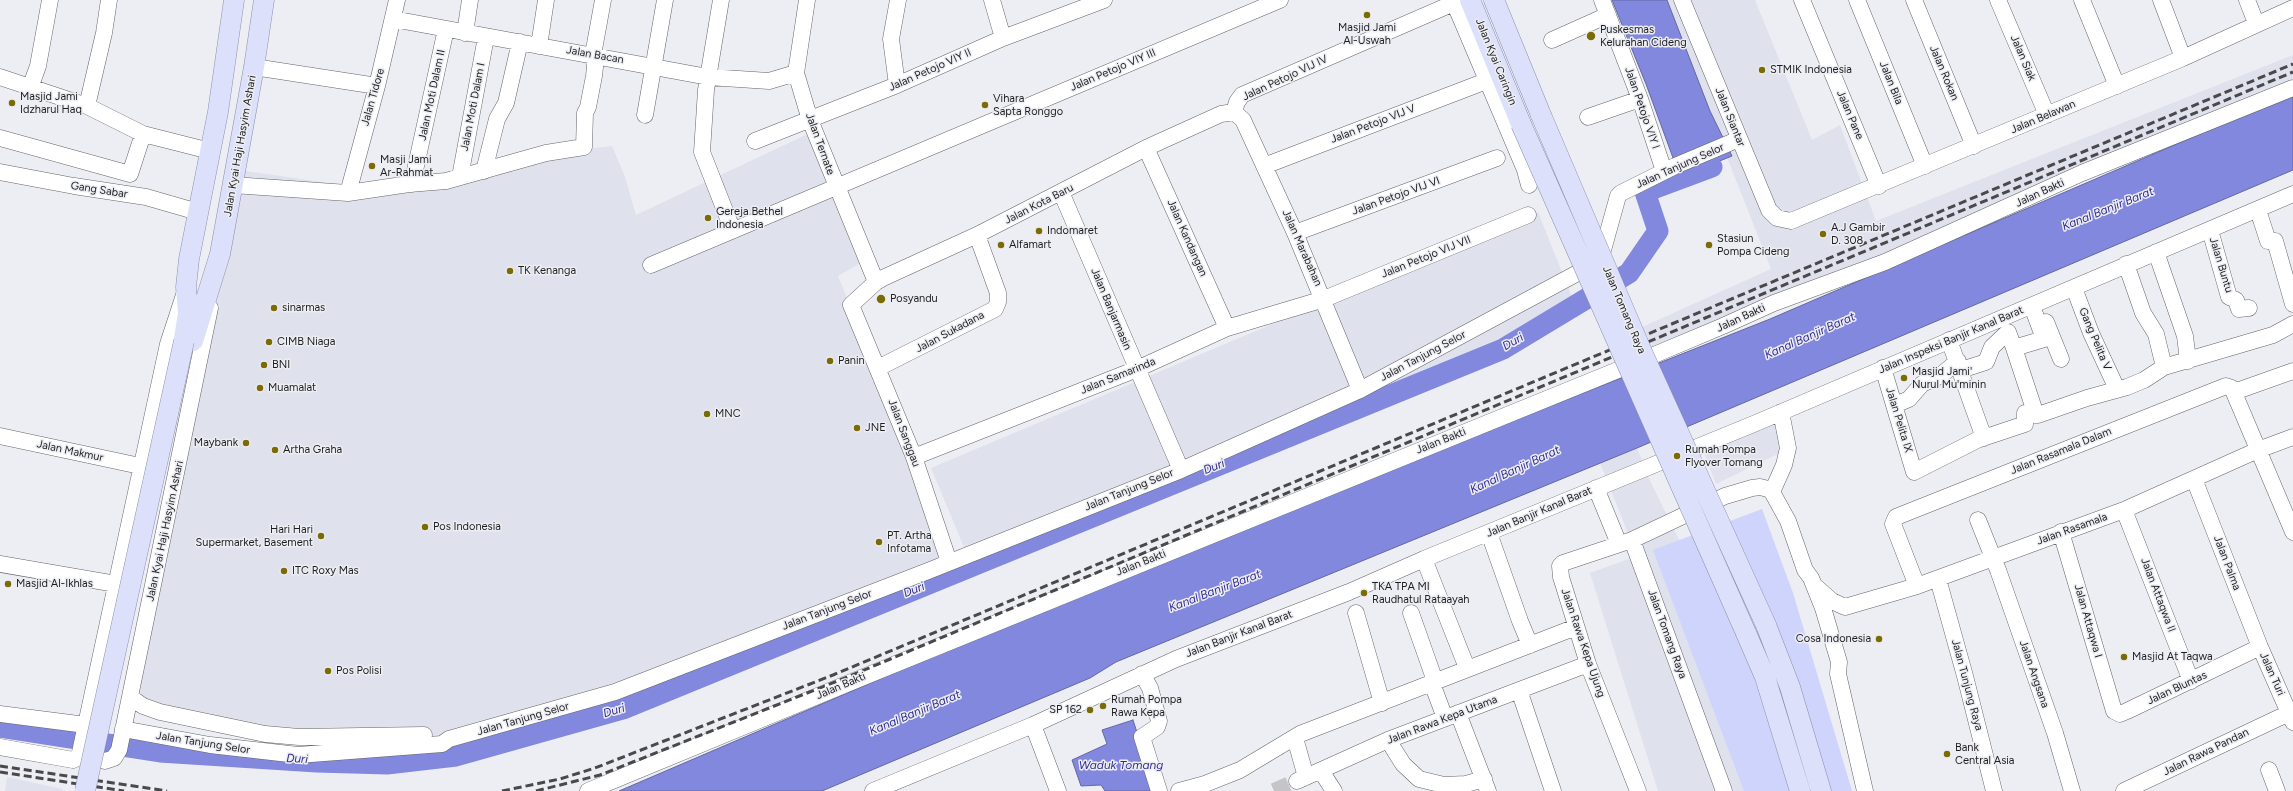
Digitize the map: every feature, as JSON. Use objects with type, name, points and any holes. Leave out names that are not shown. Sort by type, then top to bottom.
[{"type":"main road","name":"Jalan Kyai Haji Hasyim Ashari","points":[[97,791],[188,341],[186,287],[198,212],[210,151],[234,0]]},
{"type":"main road","name":"Jalan Kyai Haji Hasyim Ashari","points":[[85,791],[188,341],[210,291],[220,254],[254,67],[264,0]]},
{"type":"main road","name":"Jalan Kyai Caringin","points":[[1494,0],[1541,115]]},
{"type":"main road","name":"Jalan Kyai Caringin","points":[[1459,1],[1521,124]]},
{"type":"main road","name":"Jalan Tomang Raya","points":[[1541,115],[1642,352],[1766,625],[1790,687],[1821,791]]},
{"type":"main road","name":"Jalan Tomang Raya","points":[[1521,124],[1765,677],[1800,791]]},
{"type":"street","points":[[30,88],[38,66],[50,0]]},
{"type":"street","points":[[87,106],[104,34],[109,0]]},
{"type":"street","name":"Jalan Tidore","points":[[348,192],[377,86],[397,0]]},
{"type":"street","points":[[465,33],[470,0]]},
{"type":"street","points":[[539,46],[546,0]]},
{"type":"street","points":[[233,185],[348,192],[446,181],[546,153],[584,147],[585,113],[588,107],[595,68],[593,55],[603,0]]},
{"type":"street","points":[[645,115],[664,0]]},
{"type":"street","points":[[721,0],[708,77],[702,152],[731,226]]},
{"type":"street","name":"Jalan Ternate","points":[[807,0],[796,73],[810,120],[836,187],[876,282]]},
{"type":"street","points":[[897,85],[891,40],[898,0]]},
{"type":"street","points":[[992,0],[1003,38]]},
{"type":"street","name":"Jalan Petojo VIY II","points":[[755,141],[897,85],[1071,7],[1104,0]]},
{"type":"street","name":"Jalan Petojo VIY III","points":[[651,265],[1280,0]]},
{"type":"street","name":"Jalan Petojo VIY I","points":[[1602,0],[1640,99],[1670,168]]},
{"type":"street","name":"Jalan Siantar","points":[[1682,0],[1736,140],[1769,210],[1777,218],[1791,221]]},
{"type":"street","name":"Jalan Pane","points":[[1802,0],[1879,186]]},
{"type":"street","name":"Jalan Bila","points":[[1857,0],[1926,166]]},
{"type":"street","name":"Jalan Rokan","points":[[1914,0],[1974,146]]},
{"type":"street","name":"Jalan Siak","points":[[1998,0],[2047,115]]},
{"type":"street","points":[[2082,0],[2118,86]]},
{"type":"street","points":[[2161,0],[2183,58]]},
{"type":"street","points":[[2247,0],[2256,23]]},
{"type":"street","points":[[1459,1],[1529,185]]},
{"type":"street","name":"Jalan Petojo VIJ IV","points":[[1234,112],[1237,102],[1242,95],[1459,1]]},
{"type":"street","name":"Jalan Belawan","points":[[1791,221],[1879,186],[2118,86],[2183,58],[2256,23],[2293,8]]},
{"type":"street","points":[[1552,40],[1608,15]]},
{"type":"street","name":"Jalan Bacan","points":[[393,19],[708,77],[769,81],[796,73]]},
{"type":"street","name":"Jalan Moti Dalam II","points":[[412,184],[446,29]]},
{"type":"street","name":"Jalan Moti Dalam I","points":[[460,178],[486,37]]},
{"type":"street","points":[[484,171],[497,119],[506,103],[520,42]]},
{"type":"street","points":[[254,67],[377,86]]},
{"type":"street","points":[[0,77],[87,106],[143,134],[210,151]]},
{"type":"street","name":"Jalan Petojo VIJ V","points":[[1264,166],[1481,83]]},
{"type":"street","name":"Jalan Bakti","points":[[588,791],[868,675],[1642,360],[1724,326],[1774,303],[1884,262],[2082,173],[2293,88]]},
{"type":"street","points":[[1588,118],[1640,99]]},
{"type":"street","name":"Jalan Kota Baru","points":[[851,305],[876,282],[977,235],[1146,148],[1221,114],[1234,112]]},
{"type":"street","name":"Jalan Marabahan","points":[[1234,112],[1243,120],[1295,233],[1324,299],[1360,390]]},
{"type":"street","points":[[0,138],[130,174],[143,134]]},
{"type":"street","name":"Jalan Tanjung Selor","points":[[121,738],[210,745],[298,755],[442,744],[449,739],[615,692],[1181,470],[1360,390],[1561,283],[1596,261],[1603,250],[1618,196],[1670,168],[1736,140]]},
{"type":"street","name":"Jalan Kandangan","points":[[1146,148],[1227,328]]},
{"type":"street","name":"Jalan Petojo VIJ VI","points":[[1295,233],[1497,158]]},
{"type":"street","name":"Gang Sabar","points":[[0,172],[74,186],[146,197],[198,212]]},
{"type":"street","name":"Jalan Banjarmasin","points":[[1062,192],[1181,470]]},
{"type":"street","name":"Jalan Inspeksi Banjir Kanal Barat","points":[[1602,486],[1781,412],[2002,317],[2036,310],[2075,292],[2126,264],[2258,210],[2293,194]]},
{"type":"street","points":[[2258,210],[2268,241],[2275,241],[2293,304]]},
{"type":"street","name":"Jalan Petojo VIJ VII","points":[[1324,299],[1528,215]]},
{"type":"street","name":"Jalan Buntu","points":[[2210,230],[2230,297],[2236,300],[2239,309],[2249,308]]},
{"type":"street","name":"Jalan Sukadana","points":[[878,368],[994,309],[998,302],[998,293],[977,235]]},
{"type":"street","points":[[2156,252],[2185,336],[2188,361]]},
{"type":"street","points":[[2126,264],[2143,313],[2156,334],[2164,367]]},
{"type":"street","name":"Jalan Kyai Haji Hasyim Ashari","points":[[0,747],[75,760],[79,757],[97,677],[140,466],[168,344],[186,287]]},
{"type":"street","name":"Jalan Kyai Haji Hasyim Ashari","points":[[121,738],[204,345],[210,313],[210,291]]},
{"type":"street","name":"Gang Pelita V","points":[[2075,292],[2091,333],[2117,389]]},
{"type":"street","name":"Jalan Samarinda","points":[[914,457],[1137,369],[1227,328],[1324,299]]},
{"type":"street","name":"Jalan Sanggau","points":[[851,305],[914,457],[949,562]]},
{"type":"street","points":[[2014,348],[2044,339],[2036,310]]},
{"type":"street","points":[[2036,310],[2062,359]]},
{"type":"street","points":[[2002,317],[2036,415]]},
{"type":"street","points":[[1950,340],[1984,438],[2025,424],[2025,414],[2036,415],[2144,380],[2164,367],[2273,335],[2293,324]]},
{"type":"street","points":[[1895,405],[1909,399],[1922,384],[1960,366],[1986,362],[1992,348],[2008,332]]},
{"type":"street","name":"Jalan Pelita IX","points":[[1882,368],[1895,405],[1914,472],[1984,438]]},
{"type":"street","points":[[2293,371],[2234,392],[2293,532]]},
{"type":"street","name":"Jalan Rasamala Dalam","points":[[1916,586],[1893,524],[1896,517],[2226,386],[2232,388],[2234,392]]},
{"type":"street","points":[[1772,492],[1784,465],[1788,448],[1781,412]]},
{"type":"street","name":"Jalan Makmur","points":[[0,436],[140,466]]},
{"type":"street","name":"Jalan Rasamala","points":[[1828,613],[1938,579],[2061,532],[2124,510],[2258,450],[2293,437]]},
{"type":"street","name":"Jalan Palma","points":[[2194,479],[2260,647]]},
{"type":"street","name":"Jalan Banjir Kanal Barat","points":[[873,791],[1033,725],[1142,674],[1211,645],[1349,592],[1424,559],[1602,486]]},
{"type":"street","name":"Jalan Tomang Raya","points":[[1602,486],[1631,540],[1724,791]]},
{"type":"street","points":[[1631,540],[1725,496],[1752,488],[1768,488],[1772,492],[1788,521],[1805,570],[1812,578],[1814,586],[1828,613],[1839,662],[1838,674],[1865,791]]},
{"type":"street","name":"Jalan Attaqwa II","points":[[2124,510],[2191,681]]},
{"type":"street","name":"Jalan Angsana","points":[[1978,520],[2055,733],[2072,791]]},
{"type":"street","name":"Jalan Attaqwa I","points":[[2061,532],[2114,711]]},
{"type":"street","points":[[1490,533],[1520,621],[1530,645]]},
{"type":"street","name":"Jalan Rawa Kepa Ujung","points":[[1631,540],[1563,563],[1560,566],[1561,577],[1588,664],[1638,791]]},
{"type":"street","points":[[1424,559],[1467,668]]},
{"type":"street","points":[[0,564],[116,584]]},
{"type":"street","points":[[1805,570],[1803,582],[1828,613],[1829,665],[1838,674]]},
{"type":"street","name":"Jalan Tunjung Raya","points":[[1938,579],[1965,676],[1994,791]]},
{"type":"street","points":[[110,613],[110,626],[112,633],[116,637],[130,639],[136,638],[141,632],[147,614]]},
{"type":"street","points":[[1356,613],[1382,703]]},
{"type":"street","points":[[1388,740],[1403,764],[1419,779],[1444,785],[1486,785],[1434,683],[1411,613]]},
{"type":"street","points":[[1179,791],[1205,784],[1240,770],[1300,734],[1576,627]]},
{"type":"street","name":"Jalan Bluntas","points":[[2114,711],[2120,714],[2128,711],[2260,647]]},
{"type":"street","name":"Jalan Turi","points":[[2260,647],[2291,718]]},
{"type":"street","name":"Jalan Rawa Kepa Utama","points":[[1295,738],[1302,779],[1388,740],[1588,664]]},
{"type":"street","points":[[97,677],[104,668],[121,666],[131,675],[131,691]]},
{"type":"street","points":[[1142,674],[1150,688],[1159,721],[1157,727],[1142,737],[1159,791]]},
{"type":"street","points":[[1519,690],[1553,791]]},
{"type":"street","name":"Jalan Tanjung Selor","points":[[131,691],[143,706],[160,712],[265,734],[300,737],[427,735],[442,736],[449,739]]},
{"type":"street","points":[[0,714],[84,734],[87,755],[100,761],[114,758],[121,738]]},
{"type":"street","name":"Jalan Rawa Pandan","points":[[2124,791],[2291,718]]},
{"type":"street","points":[[1033,725],[1058,791]]},
{"type":"street","points":[[2269,770],[2277,791]]},
{"type":"street","points":[[1321,771],[1334,791]]},
{"type":"shaded area","points":[[1612,0],[1755,0],[1812,140],[1840,125],[1876,221],[2293,55],[2293,82],[1651,353],[1640,328],[1771,269],[1719,137],[1674,157]]},
{"type":"shaded area","points":[[812,132],[866,260],[838,276],[952,555],[531,717],[442,736],[299,737],[130,697],[239,170],[356,187],[413,177],[454,172],[513,157],[612,146],[625,177],[636,215]]},
{"type":"shaded area","points":[[1538,212],[1576,307],[968,557],[931,468]]},
{"type":"shaded area","points":[[1774,417],[1784,451],[1716,484],[1702,448]]},
{"type":"shaded area","points":[[1637,448],[1651,483],[1691,564],[1779,791],[1658,791],[1590,573],[1637,556],[1600,463]]},
{"type":"shaded area","points":[[1762,509],[1793,593],[1852,791],[1744,791],[1653,550]]},
{"type":"shaded area","points":[[7,777],[63,789],[63,791],[5,791]]},
{"type":"water","points":[[1612,0],[1667,0],[1710,111],[1732,156],[1680,177],[1646,84]]},
{"type":"water","name":"Kanal Banjir Barat","points":[[2293,94],[2293,170],[1637,448],[1116,662],[1090,678],[822,791],[619,791],[1099,585],[1770,319]]},
{"type":"water","name":"Waduk Tomang","points":[[1133,720],[1156,791],[1105,791],[1101,785],[1081,786],[1072,760],[1107,744],[1102,730]]},
{"type":"waterway","name":"Duri","points":[[0,727],[160,752],[317,762],[387,764],[456,756],[623,709],[1503,349],[1629,273],[1658,231],[1645,192],[1712,167]]},
{"type":"tunnel","points":[[1274,791],[1297,781]]},
{"type":"railway","points":[[502,791],[560,779],[595,768],[833,675],[2293,64]]},
{"type":"railway","points":[[536,791],[600,775],[845,678],[2293,72]]},
{"type":"railway","points":[[0,766],[167,791]]},
{"type":"railway","points":[[0,772],[124,791]]},
{"type":"place","name":"Masjid Jami Al-Uswah","points":[[1367,15]]},
{"type":"place","name":"Puskesmas Kelurahan Cideng","points":[[1591,36]]},
{"type":"place","name":"STMIK Indonesia","points":[[1762,70]]},
{"type":"place","name":"Masjid Jami Idzharul Haq","points":[[12,103]]},
{"type":"place","name":"Vihara Sapta Ronggo","points":[[985,105]]},
{"type":"place","name":"Masji Jami Ar-Rahmat","points":[[372,166]]},
{"type":"place","name":"Gereja Bethel Indonesia","points":[[708,218]]},
{"type":"place","name":"Indomaret","points":[[1039,231]]},
{"type":"place","name":"A.J Gambir D. 308","points":[[1823,234]]},
{"type":"place","name":"Alfamart","points":[[1001,245]]},
{"type":"place","name":"Stasiun Pompa Cideng","points":[[1709,245]]},
{"type":"place","name":"TK Kenanga","points":[[510,271]]},
{"type":"place","name":"Posyandu","points":[[881,299]]},
{"type":"place","name":"sinarmas","points":[[274,308]]},
{"type":"place","name":"CIMB Niaga","points":[[269,342]]},
{"type":"place","name":"Panin","points":[[830,361]]},
{"type":"place","name":"BNI","points":[[264,365]]},
{"type":"place","name":"Masjid Jami' Nurul Mu'minin","points":[[1904,378]]},
{"type":"place","name":"Muamalat","points":[[260,388]]},
{"type":"place","name":"MNC","points":[[707,414]]},
{"type":"place","name":"JNE","points":[[857,428]]},
{"type":"place","name":"Maybank","points":[[246,443]]},
{"type":"place","name":"Artha Graha","points":[[275,450]]},
{"type":"place","name":"Rumah Pompa Flyover Tomang","points":[[1677,456]]},
{"type":"place","name":"Pos Indonesia","points":[[425,527]]},
{"type":"place","name":"Hari Hari Supermarket, Basement","points":[[321,536]]},
{"type":"place","name":"PT. Artha Infotama","points":[[879,542]]},
{"type":"place","name":"ITC Roxy Mas","points":[[284,571]]},
{"type":"place","name":"Masjid Al-Ikhlas","points":[[8,584]]},
{"type":"place","name":"TKA TPA MI Raudhatul Rataayah","points":[[1364,593]]},
{"type":"place","name":"Cosa Indonesia","points":[[1879,639]]},
{"type":"place","name":"Masjid At Taqwa","points":[[2124,657]]},
{"type":"place","name":"Pos Polisi","points":[[328,671]]},
{"type":"place","name":"Rumah Pompa Rawa Kepa","points":[[1103,706]]},
{"type":"place","name":"SP 162","points":[[1090,710]]},
{"type":"place","name":"Bank Central Asia","points":[[1947,754]]}]
